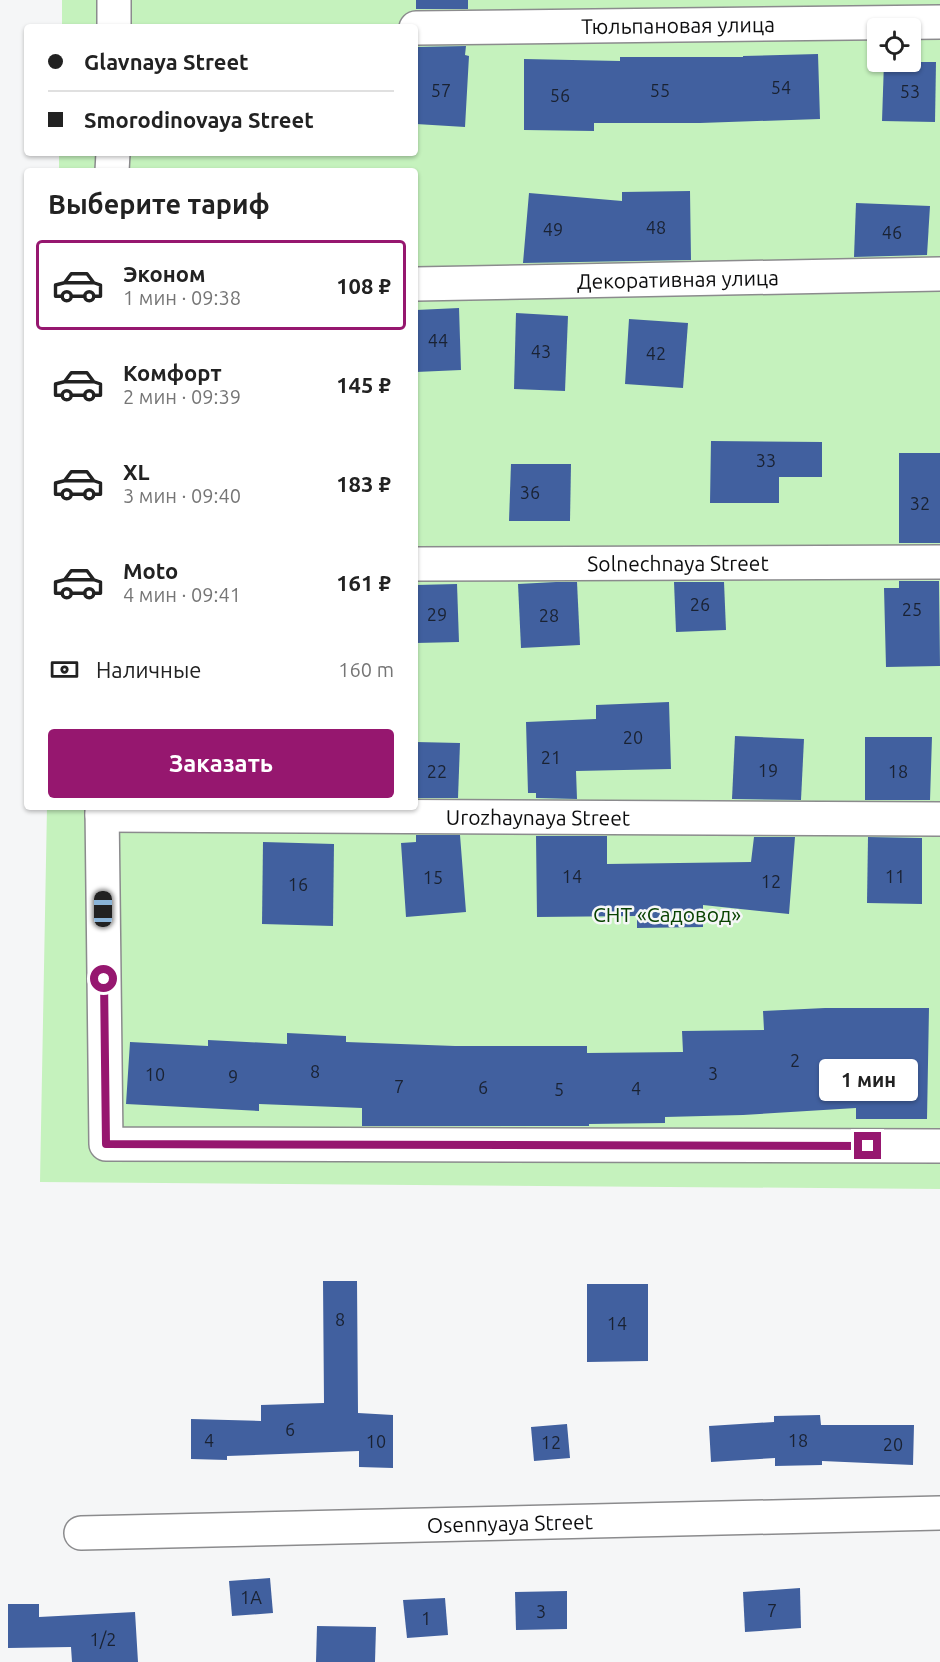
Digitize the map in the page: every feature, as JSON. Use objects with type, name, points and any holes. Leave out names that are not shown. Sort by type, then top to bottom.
[{"type":"street","points":[[114,0],[114,24]]},
{"type":"street","name":"Тюльпановая улица","points":[[418,28],[940,22]]},
{"type":"street","name":"Декоративная улица","points":[[418,284],[940,274]]},
{"type":"street","name":"Solnechnaya Street","points":[[418,564],[940,562]]},
{"type":"street","points":[[102,811],[106,1144],[940,1146]]},
{"type":"street","name":"Urozhaynaya Street","points":[[102,811],[940,819]]},
{"type":"street","name":"Osennyaya Street","points":[[81,1533],[940,1513]]},
{"type":"green space","name":"СНТ «Садовод»","points":[[62,0],[940,0],[940,1189],[40,1182],[47,810],[418,810],[418,168],[59,168],[59,156],[418,156],[418,24],[62,24]]},
{"type":"building","points":[[416,0],[468,0],[468,9],[416,9]]},
{"type":"building","points":[[466,46],[465,55],[469,56],[465,127],[418,124],[418,47]]},
{"type":"building","points":[[818,54],[820,119],[700,123],[594,123],[594,131],[524,130],[524,59],[620,61],[620,57],[743,57]]},
{"type":"building","points":[[921,62],[936,62],[935,122],[882,121],[884,72],[921,72]]},
{"type":"building","points":[[690,191],[691,260],[523,263],[529,193],[622,201],[622,192]]},
{"type":"building","points":[[856,203],[930,206],[927,255],[854,257]]},
{"type":"building","points":[[459,308],[461,370],[418,372],[418,310]]},
{"type":"building","points":[[516,313],[568,316],[565,391],[514,389]]},
{"type":"building","points":[[629,319],[688,323],[683,388],[625,384]]},
{"type":"building","points":[[711,441],[822,442],[822,477],[779,477],[779,503],[710,503]]},
{"type":"building","points":[[899,453],[940,453],[940,543],[899,543]]},
{"type":"building","points":[[511,464],[571,464],[570,521],[509,521]]},
{"type":"building","points":[[899,581],[939,581],[940,666],[886,667],[884,588],[899,588]]},
{"type":"building","points":[[577,582],[580,645],[521,648],[518,584]]},
{"type":"building","points":[[674,582],[724,582],[726,630],[676,632]]},
{"type":"building","points":[[457,584],[459,642],[418,643],[418,585]]},
{"type":"building","points":[[669,702],[671,769],[576,771],[577,799],[536,798],[536,793],[528,793],[526,722],[596,719],[596,705]]},
{"type":"building","points":[[735,736],[804,739],[801,800],[732,799]]},
{"type":"building","points":[[865,737],[932,737],[930,800],[865,800]]},
{"type":"building","points":[[418,742],[460,743],[458,798],[418,798]]},
{"type":"building","points":[[416,835],[460,835],[466,912],[406,917],[401,843],[416,842]]},
{"type":"building","points":[[536,836],[607,836],[607,864],[751,862],[754,837],[795,837],[789,914],[703,905],[703,927],[637,928],[637,916],[537,917]]},
{"type":"building","points":[[868,837],[922,838],[922,904],[867,903]]},
{"type":"building","points":[[263,842],[334,844],[333,926],[262,924]]},
{"type":"building","points":[[825,1008],[929,1008],[927,1119],[856,1119],[856,1108],[665,1117],[665,1123],[589,1124],[589,1126],[362,1126],[362,1108],[259,1104],[259,1111],[126,1104],[130,1042],[208,1046],[208,1040],[287,1044],[287,1033],[346,1036],[346,1042],[455,1046],[587,1046],[587,1053],[683,1052],[682,1031],[764,1030],[763,1011]]},
{"type":"building","points":[[323,1281],[357,1281],[358,1413],[393,1415],[393,1468],[359,1467],[359,1451],[227,1456],[227,1460],[191,1459],[191,1419],[261,1421],[261,1405],[324,1403]]},
{"type":"building","points":[[587,1284],[648,1284],[648,1361],[587,1362]]},
{"type":"building","points":[[820,1415],[821,1425],[914,1425],[913,1465],[822,1461],[822,1465],[775,1466],[775,1458],[711,1462],[709,1426],[774,1422],[774,1416]]},
{"type":"building","points":[[567,1424],[570,1458],[534,1461],[531,1427]]},
{"type":"building","points":[[270,1578],[273,1613],[232,1616],[229,1581]]},
{"type":"building","points":[[800,1588],[801,1628],[745,1632],[743,1592]]},
{"type":"building","points":[[567,1591],[567,1629],[516,1630],[515,1592]]},
{"type":"building","points":[[445,1598],[448,1635],[407,1638],[403,1600]]},
{"type":"building","points":[[8,1604],[39,1604],[39,1617],[135,1612],[138,1662],[72,1662],[71,1647],[8,1648]]},
{"type":"building","points":[[317,1626],[376,1627],[375,1662],[316,1662]]},
{"type":"route","points":[[104,979],[106,1144],[868,1146]]}]
